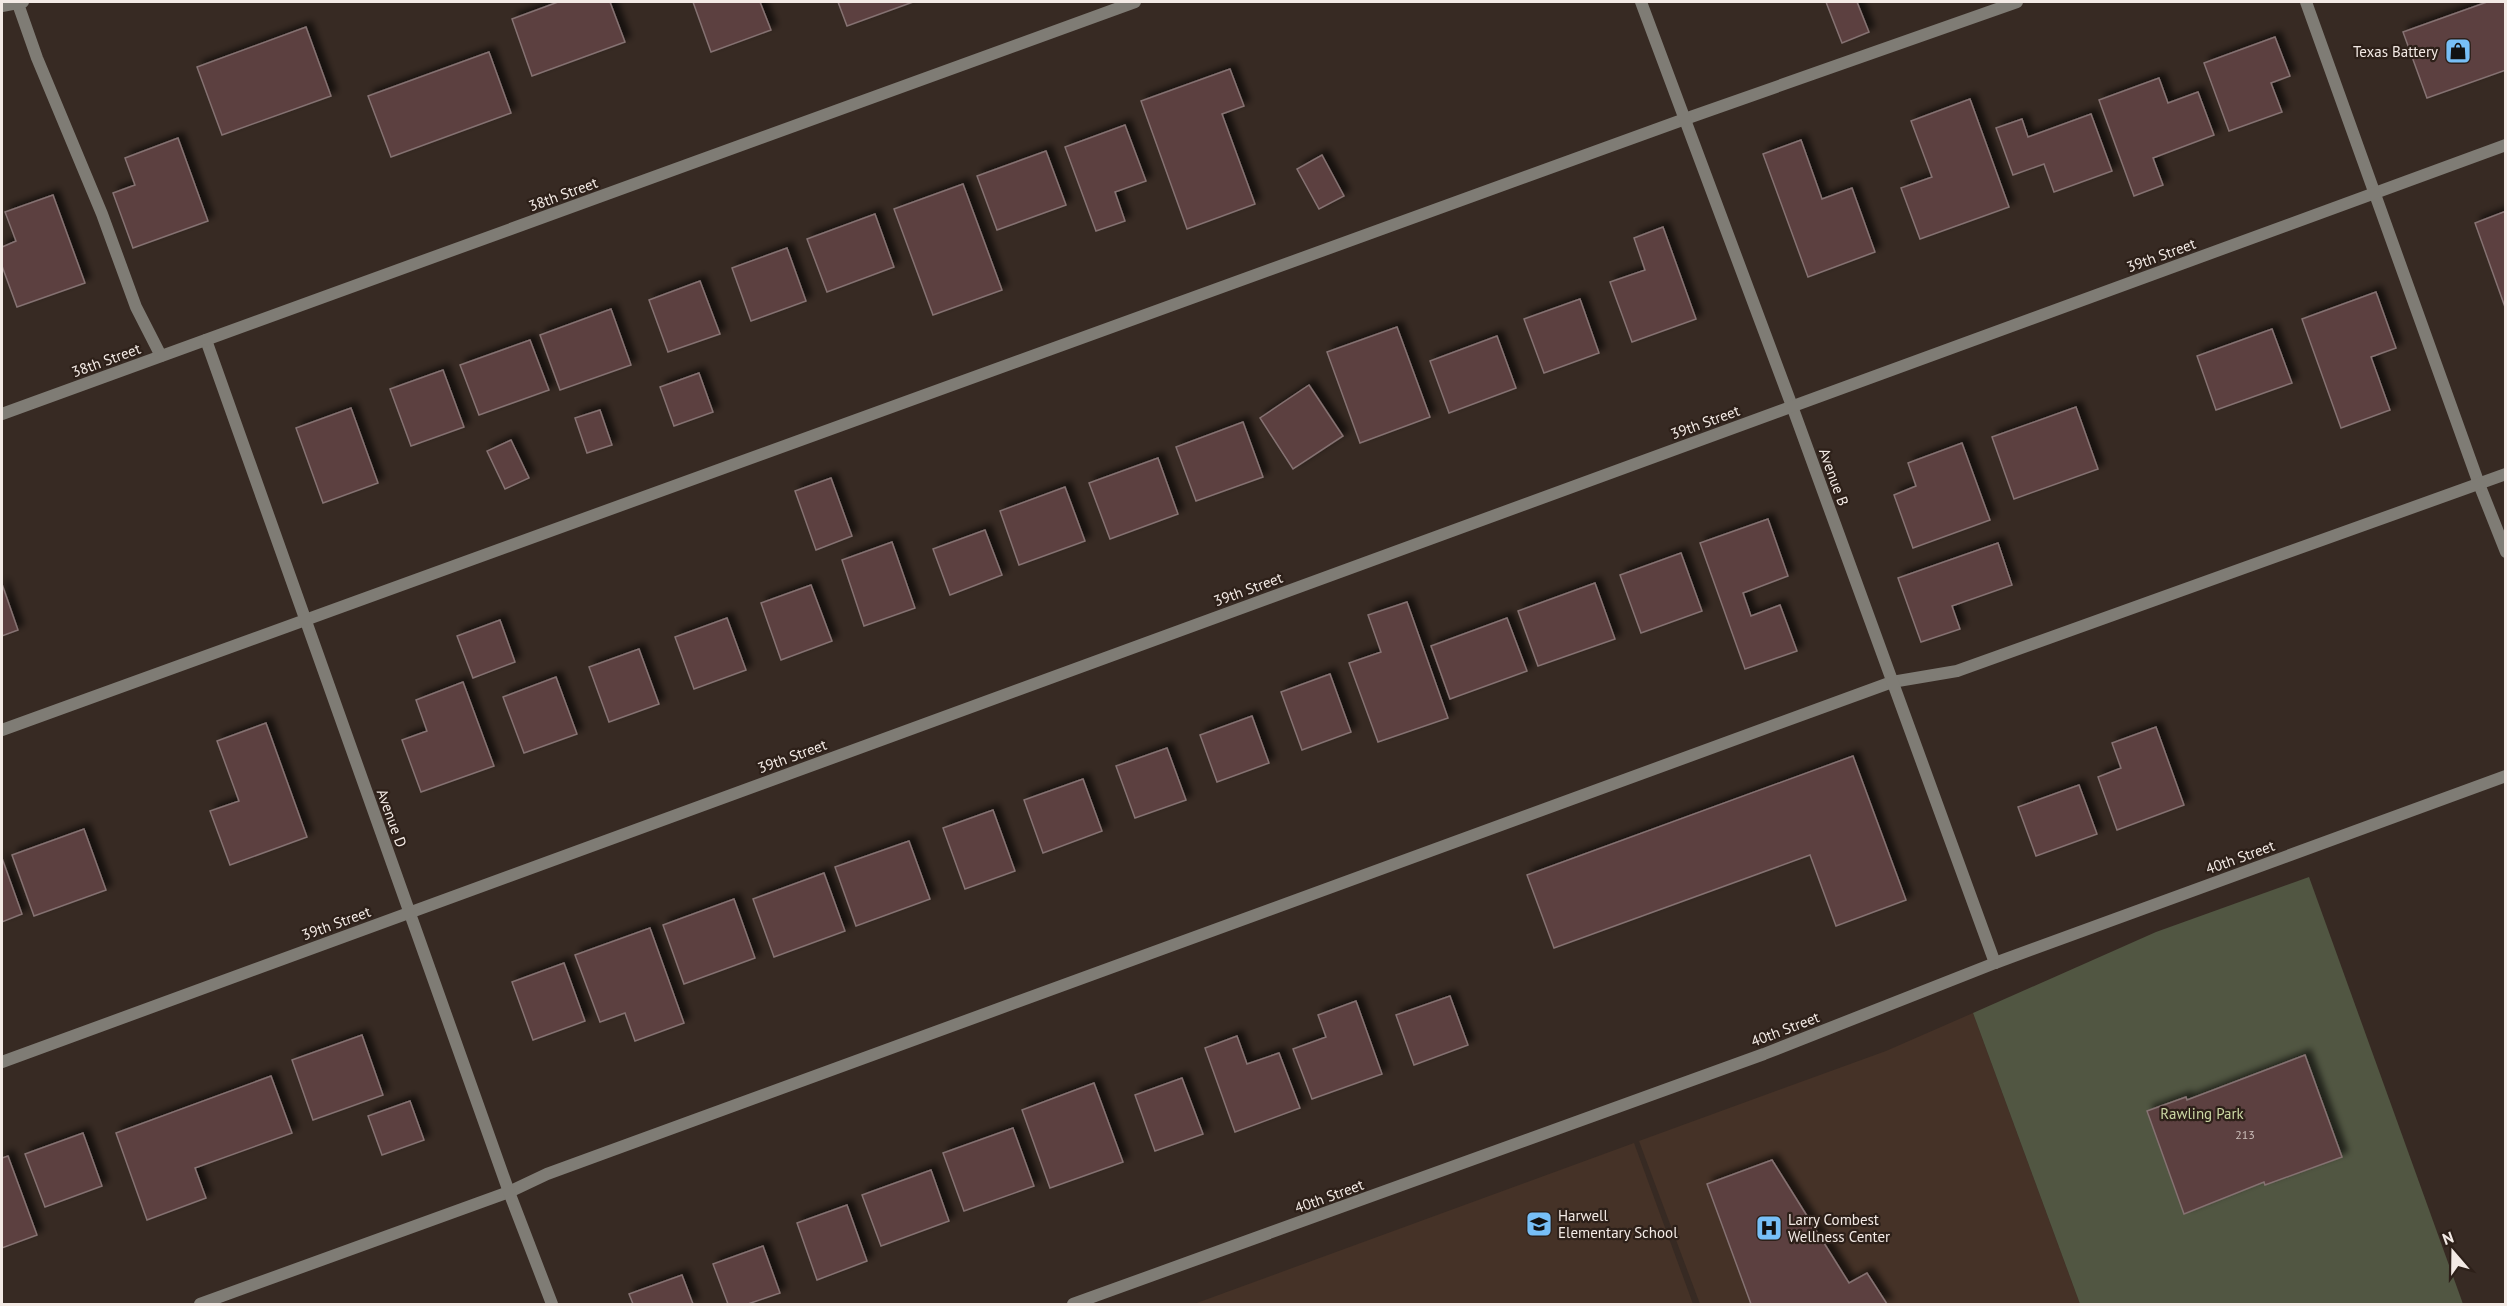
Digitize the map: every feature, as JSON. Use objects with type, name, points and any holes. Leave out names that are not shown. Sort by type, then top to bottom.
[{"type":"street","name":"38th Street","points":[[2,414],[1135,2]]},
{"type":"street","name":"Avenue B","points":[[1641,2],[1792,406],[1995,963]]},
{"type":"street","points":[[2,730],[1685,119],[2017,2]]},
{"type":"street","points":[[2306,2],[2505,552]]},
{"type":"street","points":[[2,6],[20,3],[37,58],[102,214],[136,308],[161,356]]},
{"type":"street","name":"39th Street","points":[[2,1062],[2505,145]]},
{"type":"street","name":"Avenue D","points":[[206,340],[509,1192],[552,1305]]},
{"type":"street","points":[[200,1305],[509,1192],[547,1174],[1892,681],[1957,670],[2505,474]]},
{"type":"street","name":"40th Street","points":[[1073,1305],[1764,1054],[1995,963],[2505,776]]},
{"type":"shaded area","points":[[1973,1013],[2080,1304],[1700,1304],[1639,1141],[1886,1051]]},
{"type":"shaded area","name":"Harwell Elementary School","points":[[1634,1143],[1693,1304],[1194,1304]]},
{"type":"green space","name":"Rawling Park","points":[[2309,877],[2463,1304],[2080,1304],[1973,1013],[2156,932]]},
{"type":"building","points":[[558,2],[610,2],[625,42],[532,76],[512,19]]},
{"type":"building","points":[[693,2],[760,2],[771,30],[711,52]]},
{"type":"building","points":[[838,2],[913,2],[847,26]]},
{"type":"building","points":[[1826,2],[1857,2],[1869,32],[1842,43]]},
{"type":"building","name":"Texas Battery","points":[[2487,2],[2506,2],[2506,70],[2427,98],[2403,32]]},
{"type":"building","points":[[306,27],[331,96],[222,135],[197,67]]},
{"type":"building","points":[[2275,37],[2290,76],[2271,83],[2282,112],[2229,131],[2204,63]]},
{"type":"building","points":[[489,52],[511,113],[391,157],[368,96]]},
{"type":"building","points":[[1230,69],[1244,106],[1222,114],[1255,204],[1187,229],[1141,101]]},
{"type":"building","points":[[2159,78],[2168,103],[2198,92],[2214,135],[2153,158],[2163,185],[2134,196],[2099,100]]},
{"type":"building","points":[[1970,99],[2009,207],[1920,239],[1901,188],[1932,177],[1911,121]]},
{"type":"building","points":[[2091,114],[2112,171],[2054,192],[2044,164],[2013,175],[1996,128],[2022,119],[2028,137]]},
{"type":"building","points":[[1125,125],[1146,181],[1115,192],[1125,221],[1096,231],[1065,147]]},
{"type":"building","points":[[178,138],[208,221],[133,248],[113,193],[135,185],[125,158]]},
{"type":"building","points":[[1801,140],[1822,199],[1852,188],[1875,252],[1808,277],[1763,154]]},
{"type":"building","points":[[1046,151],[1066,205],[997,230],[977,176]]},
{"type":"building","points":[[1322,155],[1344,196],[1319,209],[1297,169]]},
{"type":"building","points":[[963,184],[1002,290],[933,315],[894,209]]},
{"type":"building","points":[[53,195],[85,283],[17,307],[2,266],[2,247],[16,241],[5,212]]},
{"type":"building","points":[[2506,211],[2506,307],[2505,307],[2475,223]]},
{"type":"building","points":[[875,214],[894,267],[827,292],[807,239]]},
{"type":"building","points":[[1663,227],[1696,319],[1632,342],[1610,282],[1645,270],[1634,238]]},
{"type":"building","points":[[787,248],[806,301],[751,321],[732,268]]},
{"type":"building","points":[[700,281],[720,334],[668,352],[649,300]]},
{"type":"building","points":[[2376,292],[2396,348],[2371,357],[2390,410],[2341,428],[2302,319]]},
{"type":"building","points":[[1580,299],[1599,353],[1544,373],[1524,319]]},
{"type":"building","points":[[611,309],[631,365],[560,390],[540,335]]},
{"type":"building","points":[[1397,327],[1430,417],[1360,443],[1327,352]]},
{"type":"building","points":[[2272,329],[2292,383],[2216,410],[2197,356]]},
{"type":"building","points":[[1497,336],[1516,388],[1449,413],[1430,361]]},
{"type":"building","points":[[530,340],[549,390],[479,415],[460,365]]},
{"type":"building","points":[[443,370],[464,427],[411,446],[390,389]]},
{"type":"building","points":[[699,373],[713,412],[674,426],[660,387]]},
{"type":"building","points":[[1309,385],[1343,436],[1293,469],[1260,418]]},
{"type":"building","points":[[2076,407],[2098,469],[2014,499],[1992,437]]},
{"type":"building","points":[[351,408],[378,483],[323,503],[296,428]]},
{"type":"building","points":[[600,410],[612,445],[587,453],[575,418]]},
{"type":"building","points":[[1243,422],[1263,477],[1196,501],[1176,447]]},
{"type":"building","points":[[511,440],[529,478],[505,489],[487,451]]},
{"type":"building","points":[[1962,443],[1990,520],[1913,548],[1894,495],[1916,486],[1908,463]]},
{"type":"building","points":[[1158,458],[1178,514],[1110,539],[1089,483]]},
{"type":"building","points":[[831,478],[852,536],[816,550],[795,491]]},
{"type":"building","points":[[1065,487],[1085,541],[1019,565],[1000,511]]},
{"type":"building","points":[[1768,519],[1788,576],[1743,593],[1751,616],[1780,605],[1797,651],[1745,669],[1700,543]]},
{"type":"building","points":[[985,530],[1002,575],[950,595],[933,549]]},
{"type":"building","points":[[892,542],[915,608],[864,626],[842,560]]},
{"type":"building","points":[[1998,543],[2012,585],[1952,606],[1960,629],[1921,642],[1898,578]]},
{"type":"building","points":[[1681,553],[1702,611],[1641,633],[1620,575]]},
{"type":"building","points":[[1595,583],[1615,639],[1538,666],[1518,611]]},
{"type":"building","points":[[2,584],[18,630],[2,636]]},
{"type":"building","points":[[811,585],[832,641],[781,660],[761,603]]},
{"type":"building","points":[[1407,602],[1448,718],[1378,742],[1349,663],[1381,652],[1368,615]]},
{"type":"building","points":[[727,618],[746,670],[694,689],[675,637]]},
{"type":"building","points":[[1507,618],[1527,671],[1450,699],[1431,646]]},
{"type":"building","points":[[500,620],[515,662],[473,678],[457,636]]},
{"type":"building","points":[[639,649],[659,704],[609,722],[589,667]]},
{"type":"building","points":[[1330,674],[1351,732],[1302,750],[1281,692]]},
{"type":"building","points":[[556,677],[577,734],[524,753],[503,697]]},
{"type":"building","points":[[463,682],[494,766],[421,792],[402,740],[427,731],[416,700]]},
{"type":"building","points":[[1252,716],[1269,763],[1217,782],[1200,735]]},
{"type":"building","points":[[266,723],[307,837],[230,865],[210,811],[239,801],[217,741]]},
{"type":"building","points":[[2156,727],[2184,805],[2117,830],[2098,777],[2121,768],[2112,743]]},
{"type":"building","points":[[1167,748],[1186,800],[1135,818],[1116,766]]},
{"type":"building","points":[[1853,756],[1906,900],[1836,926],[1810,855],[1554,948],[1527,875]]},
{"type":"building","points":[[1083,779],[1102,831],[1043,853],[1024,800]]},
{"type":"building","points":[[2079,785],[2097,834],[2036,856],[2018,807]]},
{"type":"building","points":[[993,810],[1015,871],[965,889],[943,828]]},
{"type":"building","points":[[84,829],[106,890],[34,916],[12,855]]},
{"type":"building","points":[[909,841],[930,899],[856,926],[835,867]]},
{"type":"building","points":[[2,858],[22,914],[2,922]]},
{"type":"building","points":[[824,873],[845,931],[774,957],[753,899]]},
{"type":"building","points":[[734,899],[755,958],[684,984],[663,925]]},
{"type":"building","points":[[650,928],[684,1023],[635,1041],[625,1013],[600,1022],[575,955]]},
{"type":"building","points":[[564,963],[585,1021],[533,1040],[512,982]]},
{"type":"building","points":[[1450,996],[1468,1045],[1414,1065],[1396,1015]]},
{"type":"building","points":[[1356,1001],[1382,1074],[1312,1099],[1293,1049],[1326,1037],[1318,1015]]},
{"type":"building","points":[[362,1035],[383,1095],[313,1120],[292,1060]]},
{"type":"building","points":[[1237,1036],[1247,1064],[1279,1053],[1300,1108],[1235,1132],[1205,1048]]},
{"type":"building","points":[[2305,1055],[2342,1157],[2265,1185],[2264,1182],[2184,1214],[2147,1111],[2186,1097],[2187,1100]]},
{"type":"building","points":[[271,1076],[292,1133],[195,1168],[206,1198],[147,1220],[116,1133]]},
{"type":"building","points":[[1182,1078],[1203,1134],[1155,1151],[1135,1095]]},
{"type":"building","points":[[1094,1083],[1123,1162],[1050,1188],[1022,1110]]},
{"type":"building","points":[[410,1101],[424,1140],[382,1155],[368,1116]]},
{"type":"building","points":[[1013,1128],[1034,1186],[964,1211],[943,1153]]},
{"type":"building","points":[[83,1133],[102,1186],[45,1207],[25,1154]]},
{"type":"building","points":[[8,1156],[37,1235],[2,1248],[2,1158]]},
{"type":"building","name":"Larry Combest Wellness Center","points":[[1772,1160],[1849,1283],[1867,1273],[1887,1304],[1751,1304],[1707,1184]]},
{"type":"building","points":[[931,1170],[949,1221],[881,1246],[862,1195]]},
{"type":"building","points":[[847,1205],[867,1261],[817,1280],[797,1223]]},
{"type":"building","points":[[763,1246],[780,1293],[748,1304],[728,1304],[713,1264]]},
{"type":"building","points":[[682,1275],[693,1304],[633,1304],[629,1294]]},
{"type":"place","name":"Texas Battery","points":[[2458,51]]},
{"type":"place","name":"Harwell Elementary School","points":[[1539,1224]]},
{"type":"place","name":"Larry Combest Wellness Center","points":[[1769,1228]]}]
